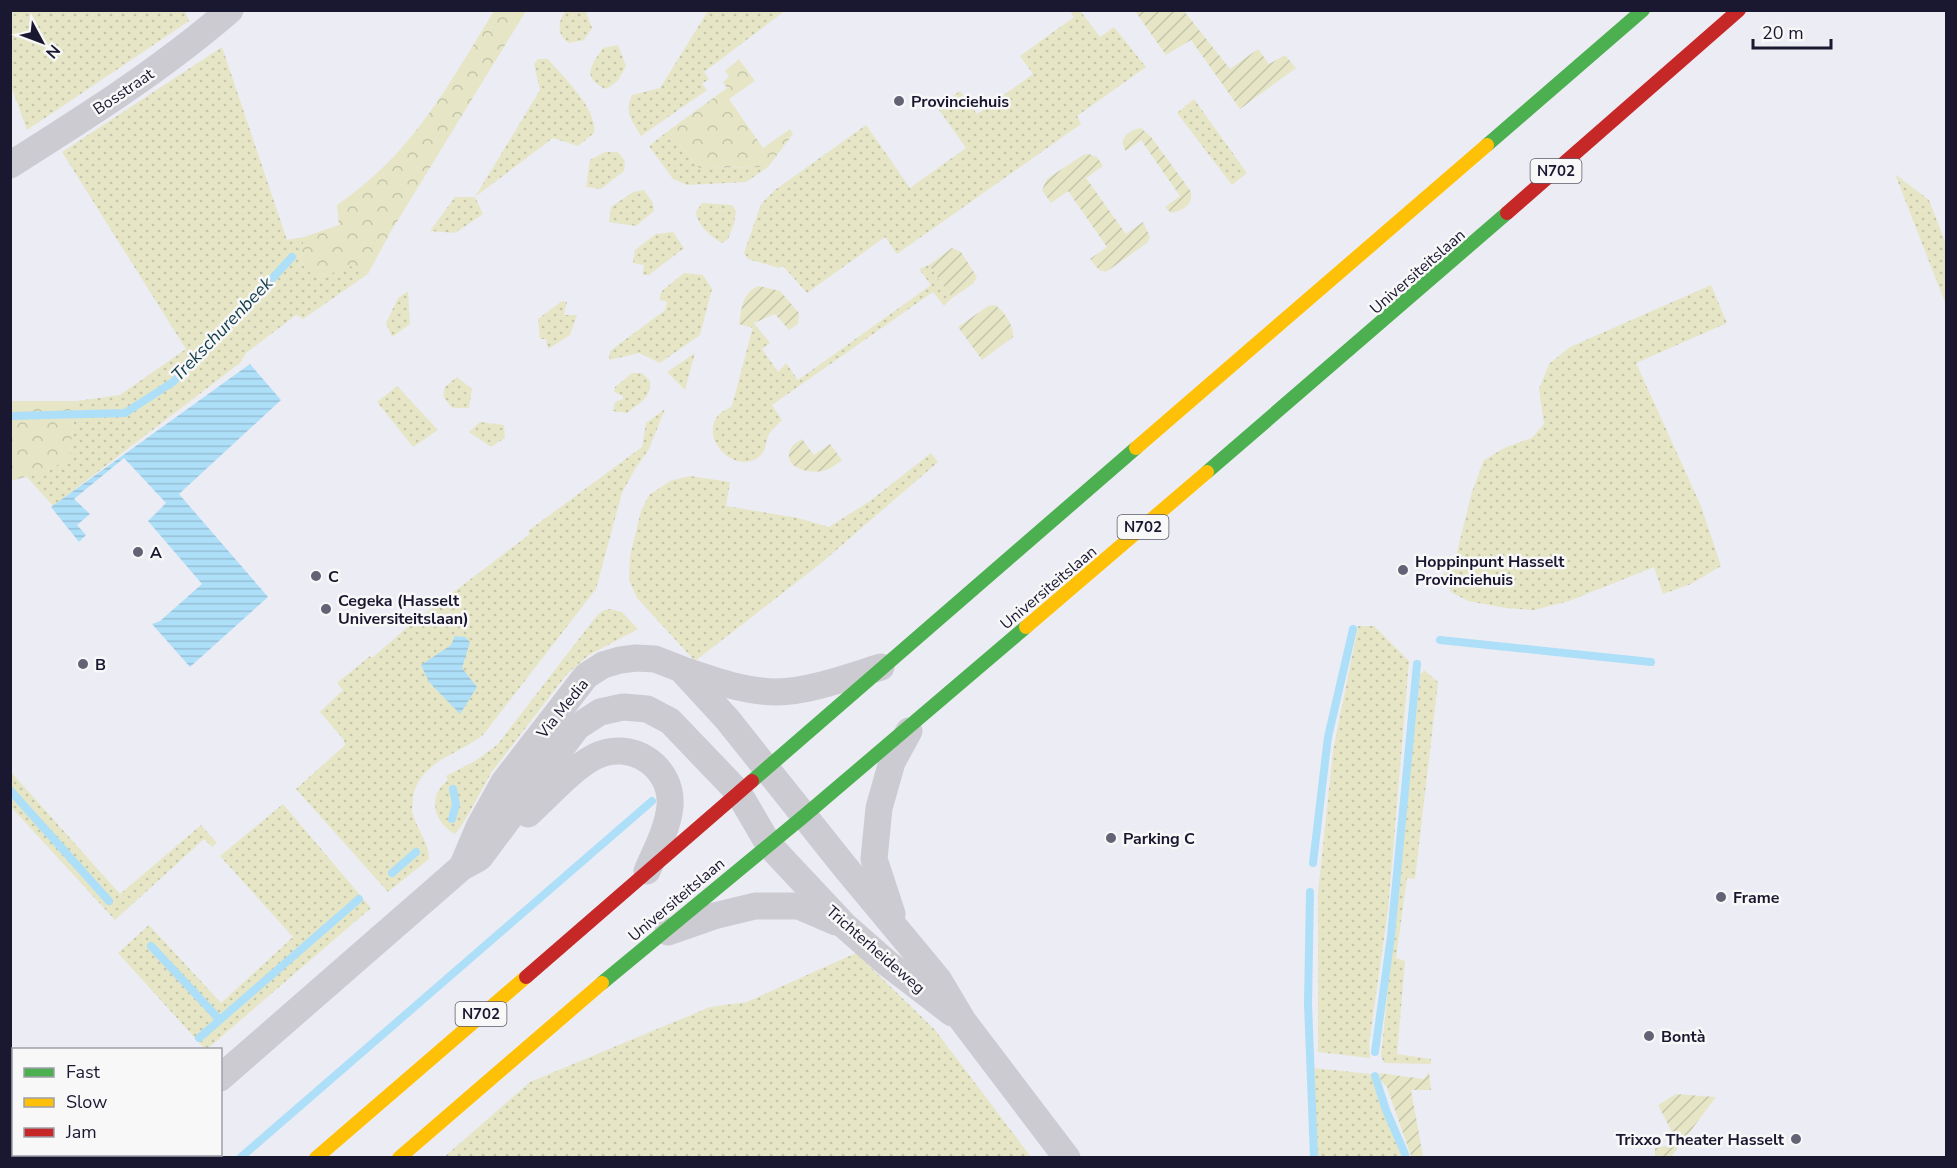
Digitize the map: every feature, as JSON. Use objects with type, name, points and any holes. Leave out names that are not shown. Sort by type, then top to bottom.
[{"type":"highway","name":"N702","points":[[316,1158],[1643,10]]},
{"type":"highway","name":"Universiteitslaan","points":[[399,1158],[656,937],[913,724],[1373,331],[1739,10]]},
{"type":"street","name":"Bosstraat","points":[[10,165],[143,78],[194,41],[230,10]]},
{"type":"street","name":"Via Media","points":[[471,862],[478,827],[504,782],[586,676],[603,665],[636,657],[656,659],[681,669],[727,719],[804,816]]},
{"type":"street","points":[[681,669],[742,689],[778,693],[814,686],[883,666]]},
{"type":"street","name":"Via Media","points":[[471,862],[578,727],[600,712],[623,706],[647,709],[670,721],[738,792],[769,845]]},
{"type":"street","points":[[896,927],[874,860],[879,808],[892,762],[913,724]]},
{"type":"street","name":"Via Media","points":[[222,1076],[576,770],[594,757],[623,750],[636,753],[652,763],[669,787],[670,806],[666,825],[647,871]]},
{"type":"street","name":"Trichterheideweg","points":[[804,816],[938,979],[963,1021],[1067,1158]]},
{"type":"street","name":"Trichterheideweg","points":[[769,845],[845,926],[887,963],[963,1021]]},
{"type":"street","points":[[656,937],[714,916],[755,906],[799,906],[845,926]]},
{"type":"green space","points":[[11,10],[185,11],[189,21],[27,130],[11,86]]},
{"type":"green space","points":[[786,10],[704,72],[709,79],[702,84],[707,90],[641,136],[629,111],[632,95],[660,88],[708,11]]},
{"type":"green space","points":[[494,11],[526,11],[390,233],[368,274],[346,264],[324,279],[313,275],[300,263],[304,237],[339,225],[337,205],[364,185],[408,141],[444,92]]},
{"type":"green space","points":[[565,11],[586,11],[592,28],[584,40],[569,43],[562,36],[559,28]]},
{"type":"green space","points":[[1070,11],[1082,11],[1100,37],[1114,27],[1146,67],[1077,116],[1081,124],[897,254],[885,237],[807,293],[783,266],[779,268],[748,259],[744,253],[761,204],[775,190],[866,125],[910,188],[966,148],[937,107],[960,91],[977,114],[1033,74],[1020,56],[1074,17]]},
{"type":"green space","points":[[1135,11],[1184,11],[1230,69],[1258,49],[1269,64],[1285,55],[1296,68],[1240,109],[1191,40],[1166,55]]},
{"type":"green space","points":[[618,45],[626,66],[615,83],[605,89],[593,80],[590,70],[603,48]]},
{"type":"green space","points":[[222,47],[287,240],[304,237],[300,263],[346,264],[368,274],[303,319],[296,315],[246,353],[240,363],[53,506],[26,476],[50,470],[69,456],[77,401],[120,395],[186,349],[62,152]]},
{"type":"green space","points":[[538,59],[548,59],[585,104],[591,114],[594,133],[578,146],[553,138],[475,197],[540,90],[534,64]]},
{"type":"green space","points":[[739,59],[755,81],[729,99],[763,148],[790,129],[793,134],[768,167],[699,168],[668,131],[727,88],[723,82],[729,77],[725,71]]},
{"type":"green space","points":[[1194,99],[1247,173],[1232,185],[1177,113]]},
{"type":"green space","points":[[1141,128],[1151,137],[1190,190],[1191,199],[1180,211],[1171,213],[1165,207],[1180,196],[1141,140],[1126,151],[1124,147],[1126,136]]},
{"type":"green space","points":[[668,131],[699,168],[768,167],[746,182],[687,185],[673,179],[649,146]]},
{"type":"green space","points":[[605,152],[618,152],[625,161],[624,171],[601,189],[586,187],[590,160]]},
{"type":"green space","points":[[1089,154],[1097,157],[1103,166],[1086,178],[1126,234],[1143,222],[1150,237],[1147,243],[1106,272],[1099,270],[1090,259],[1107,247],[1068,191],[1051,203],[1042,190],[1047,179],[1083,155]]},
{"type":"green space","points":[[1895,174],[1929,200],[1946,244],[1946,305]]},
{"type":"green space","points":[[644,190],[653,203],[654,211],[636,226],[609,222],[611,207],[633,192]]},
{"type":"green space","points":[[455,197],[475,197],[483,214],[455,233],[430,231]]},
{"type":"green space","points":[[702,203],[732,205],[736,211],[728,239],[722,243],[709,234],[697,217],[696,212]]},
{"type":"green space","points":[[673,232],[684,248],[649,275],[643,275],[644,265],[633,263],[635,250],[656,234]]},
{"type":"green space","points":[[952,248],[961,252],[977,277],[973,284],[952,298],[929,265]]},
{"type":"green space","points":[[929,265],[952,298],[944,306],[933,292],[772,405],[782,420],[769,434],[764,451],[760,456],[751,461],[742,462],[732,459],[717,446],[713,436],[713,427],[718,415],[732,406],[754,323],[770,343],[762,349],[778,372],[786,363],[798,380],[931,285],[919,269]]},
{"type":"green space","points":[[684,273],[703,275],[712,289],[700,335],[660,363],[639,353],[609,360],[610,351],[665,310],[667,302],[660,300],[660,295]]},
{"type":"green space","points":[[1711,285],[1727,323],[1636,363],[1701,506],[1721,566],[1691,584],[1663,594],[1654,567],[1569,601],[1534,610],[1506,608],[1468,601],[1451,592],[1443,575],[1455,560],[1472,492],[1484,460],[1506,447],[1532,438],[1544,424],[1539,389],[1549,364],[1570,347]]},
{"type":"green space","points":[[759,286],[780,291],[799,313],[798,324],[789,330],[775,314],[754,323],[752,328],[739,324],[746,296]]},
{"type":"green space","points":[[408,291],[410,324],[392,337],[386,323],[398,298]]},
{"type":"green space","points":[[562,301],[567,302],[564,315],[577,315],[570,335],[548,349],[546,339],[540,339],[538,319]]},
{"type":"green space","points":[[995,305],[1008,319],[1013,337],[982,360],[958,327],[988,306]]},
{"type":"green space","points":[[695,353],[685,390],[667,372]]},
{"type":"green space","points":[[632,373],[642,373],[650,381],[647,396],[627,413],[613,411],[615,402],[623,399],[623,396],[614,392],[615,387]]},
{"type":"green space","points":[[457,377],[472,389],[469,408],[452,408],[443,396],[445,387]]},
{"type":"green space","points":[[397,386],[438,430],[413,447],[377,402]]},
{"type":"green space","points":[[11,401],[77,401],[69,457],[50,470],[11,481]]},
{"type":"green space","points":[[665,409],[649,449],[622,493],[596,589],[483,735],[431,767],[416,786],[412,811],[427,846],[429,859],[388,892],[296,789],[345,745],[344,740],[320,712],[343,690],[337,683],[530,534],[528,531],[642,447],[646,423]]},
{"type":"green space","points":[[480,422],[504,425],[505,438],[491,447],[469,432]]},
{"type":"green space","points":[[802,439],[814,455],[830,444],[842,460],[830,468],[814,472],[794,466],[789,455],[792,447]]},
{"type":"green space","points":[[931,453],[938,462],[820,564],[695,661],[637,598],[629,580],[630,556],[641,511],[649,495],[670,481],[690,476],[730,482],[726,506],[798,518],[829,527],[870,501]]},
{"type":"green space","points":[[610,609],[622,612],[638,629],[589,655],[567,674],[491,773],[455,834],[442,823],[435,808],[437,794],[448,780],[446,776],[475,761],[497,745],[595,618],[602,611]]},
{"type":"green space","points":[[1358,626],[1374,626],[1409,661],[1388,910],[1369,1044],[1370,1058],[1318,1052],[1318,892],[1333,751]]},
{"type":"green space","points":[[1424,670],[1438,682],[1415,879],[1407,878],[1396,958],[1405,961],[1397,1054],[1431,1059],[1431,1064],[1384,1063],[1381,1056],[1420,675]]},
{"type":"green space","points":[[11,772],[120,894],[201,825],[217,843],[212,847],[204,839],[115,920],[11,807]]},
{"type":"green space","points":[[283,804],[371,908],[208,1048],[204,1048],[118,953],[149,925],[221,1003],[293,937],[220,856]]},
{"type":"green space","points":[[856,953],[935,1030],[1031,1157],[443,1158],[530,1082],[710,1007],[747,1002]]},
{"type":"green space","points":[[1313,1068],[1371,1074],[1402,1157],[1317,1157]]},
{"type":"green space","points":[[1429,1072],[1431,1090],[1411,1090],[1423,1156],[1411,1156],[1387,1087],[1381,1081],[1379,1073],[1424,1079]]},
{"type":"green space","points":[[1676,1094],[1716,1097],[1671,1157],[1655,1157],[1655,1148],[1673,1145],[1671,1130],[1658,1105]]},
{"type":"green space","points":[[12,1150],[12,1156],[107,1156],[104,1158],[11,1158],[10,1151]]},
{"type":"water","points":[[250,364],[281,400],[179,494],[268,597],[190,667],[152,624],[160,621],[202,584],[148,521],[166,503],[124,458],[74,499],[90,514],[77,525],[86,535],[79,542],[51,507]]},
{"type":"water","points":[[455,636],[465,637],[470,642],[462,668],[477,687],[460,714],[429,682],[421,665],[451,645]]},
{"type":"waterway","name":"Trekschurenbeek","points":[[10,416],[125,413],[173,382],[292,257]]},
{"type":"waterway","points":[[1313,863],[1328,737],[1353,629]]},
{"type":"waterway","points":[[1440,640],[1651,662]]},
{"type":"waterway","points":[[1375,1052],[1391,936],[1417,664]]},
{"type":"waterway","points":[[452,819],[456,804],[453,789]]},
{"type":"waterway","name":"Trekschurenbeek","points":[[10,790],[109,901]]},
{"type":"waterway","points":[[240,1158],[652,801]]},
{"type":"waterway","points":[[392,873],[416,852]]},
{"type":"waterway","points":[[1310,892],[1308,1004],[1314,1157]]},
{"type":"waterway","points":[[199,1038],[359,899]]},
{"type":"waterway","name":"Trekschurenbeek","points":[[151,946],[219,1019]]},
{"type":"waterway","points":[[1375,1076],[1386,1110],[1405,1154]]},
{"type":"traffic: fast","points":[[1487,145],[1643,10]]},
{"type":"traffic: fast","points":[[1207,472],[1507,213]]},
{"type":"traffic: fast","points":[[752,781],[1136,448]]},
{"type":"traffic: fast","points":[[602,983],[804,816],[1026,627]]},
{"type":"traffic: slow","points":[[1136,448],[1487,145]]},
{"type":"traffic: slow","points":[[1026,627],[1207,472]]},
{"type":"traffic: slow","points":[[316,1158],[526,977]]},
{"type":"traffic: slow","points":[[399,1158],[602,983]]},
{"type":"traffic: jam","points":[[1507,213],[1739,10]]},
{"type":"traffic: jam","points":[[526,977],[752,781]]},
{"type":"place","name":"Provinciehuis","points":[[899,101]]},
{"type":"place","name":"A","points":[[138,552]]},
{"type":"place","name":"Hoppinpunt Hasselt Provinciehuis","points":[[1403,570]]},
{"type":"place","name":"C","points":[[316,576]]},
{"type":"place","name":"Cegeka (Hasselt Universiteitslaan)","points":[[326,609]]},
{"type":"place","name":"B","points":[[83,664]]},
{"type":"place","name":"Parking C","points":[[1111,838]]},
{"type":"place","name":"Frame","points":[[1721,897]]},
{"type":"place","name":"Bontà","points":[[1649,1036]]},
{"type":"place","name":"Trixxo Theater Hasselt","points":[[1796,1139]]}]
